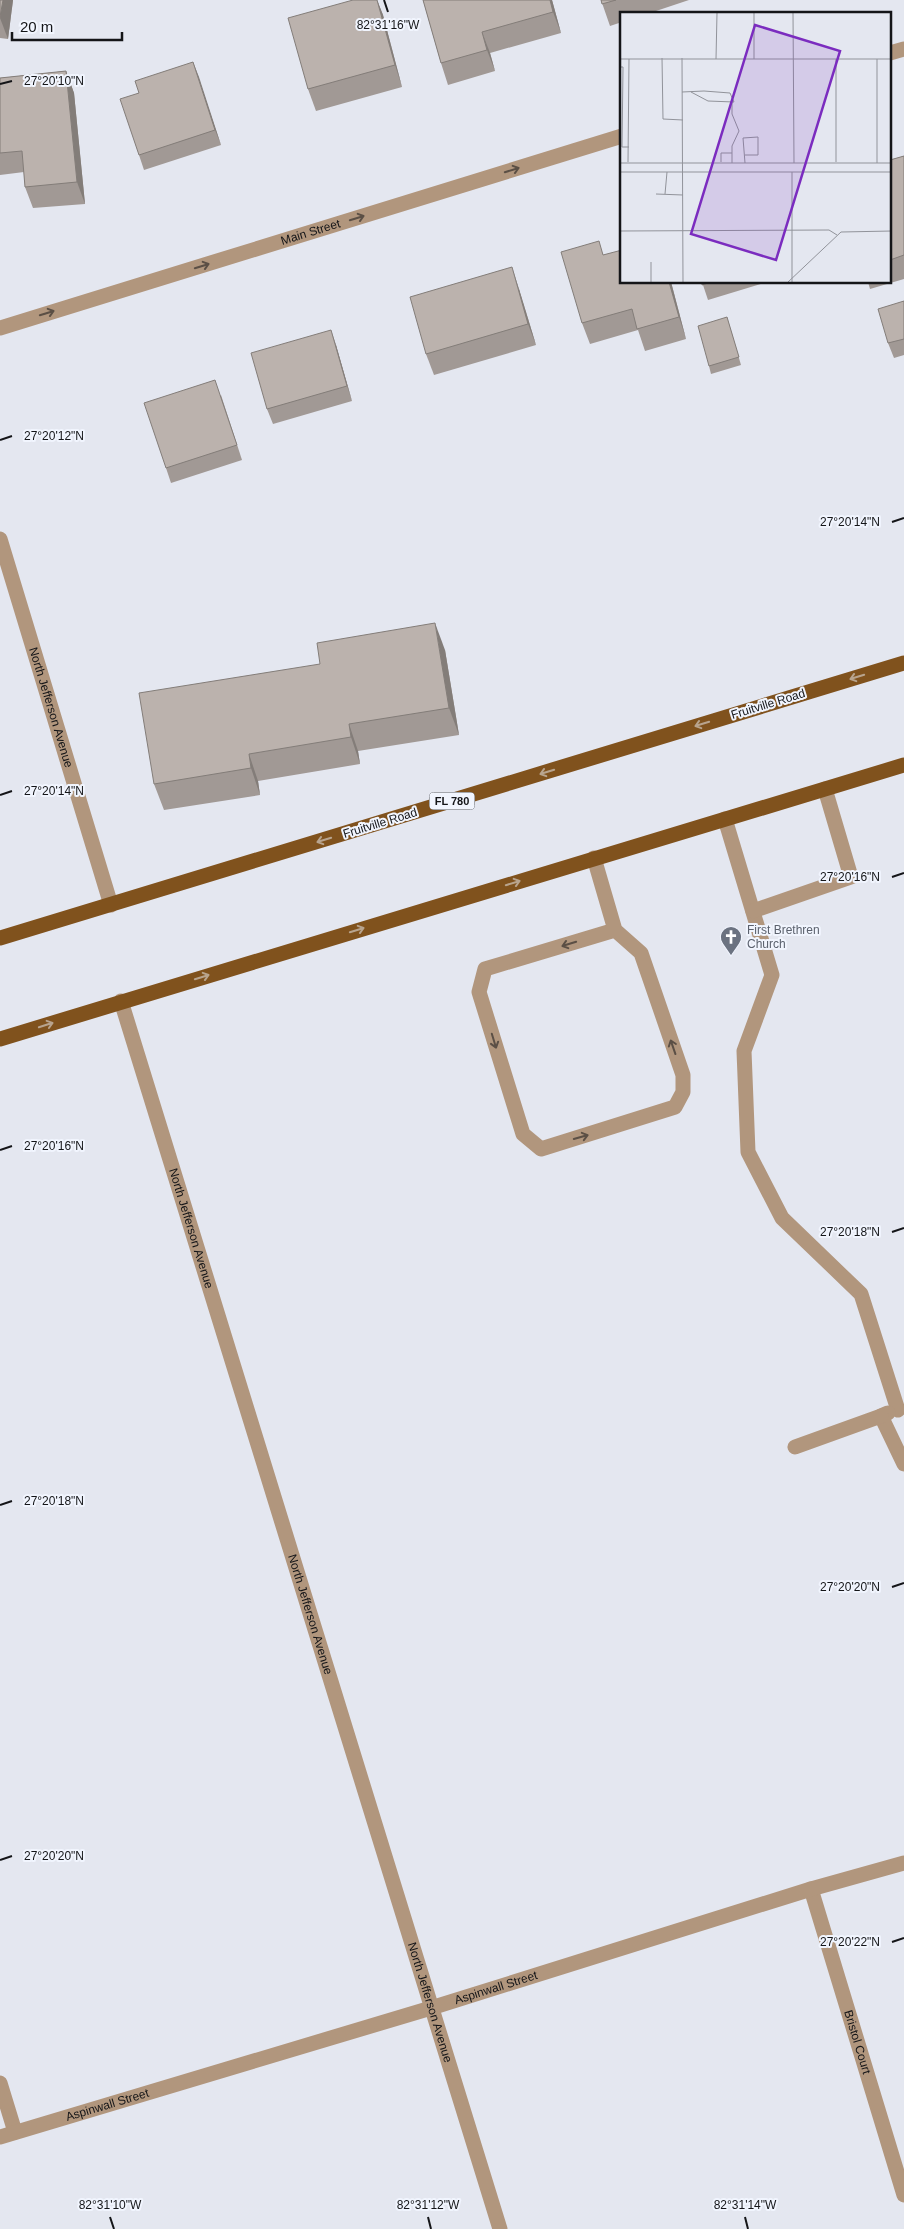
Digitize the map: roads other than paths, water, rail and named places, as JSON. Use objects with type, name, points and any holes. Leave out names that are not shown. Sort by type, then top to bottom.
[{"type":"main road","name":"Fruitville Road","points":[[0,938],[904,662]]},
{"type":"main road","points":[[0,1039],[904,765]]},
{"type":"street","points":[[892,53],[904,49]]},
{"type":"street","name":"Main Street","points":[[0,328],[620,137]]},
{"type":"street","name":"North Jefferson Avenue","points":[[0,539],[111,905]]},
{"type":"street","points":[[753,911],[851,877],[825,789]]},
{"type":"street","points":[[725,819],[772,975],[744,1051],[748,1152],[782,1218],[862,1294],[901,1409],[796,1447]]},
{"type":"street","points":[[594,858],[616,930],[641,953],[683,1075],[684,1092],[675,1107],[541,1149],[523,1134],[479,992],[485,969],[616,930]]},
{"type":"street","name":"North Jefferson Avenue","points":[[121,1001],[500,2229]]},
{"type":"street","points":[[881,1416],[904,1464]]},
{"type":"street","name":"Aspinwall Street","points":[[0,2137],[432,2008],[811,1889],[904,1862]]},
{"type":"street","name":"Bristol Court","points":[[811,1889],[904,2195]]},
{"type":"street","points":[[0,2083],[15,2132]]},
{"type":"place","name":"First Brethren Church","points":[[731,956]]}]
